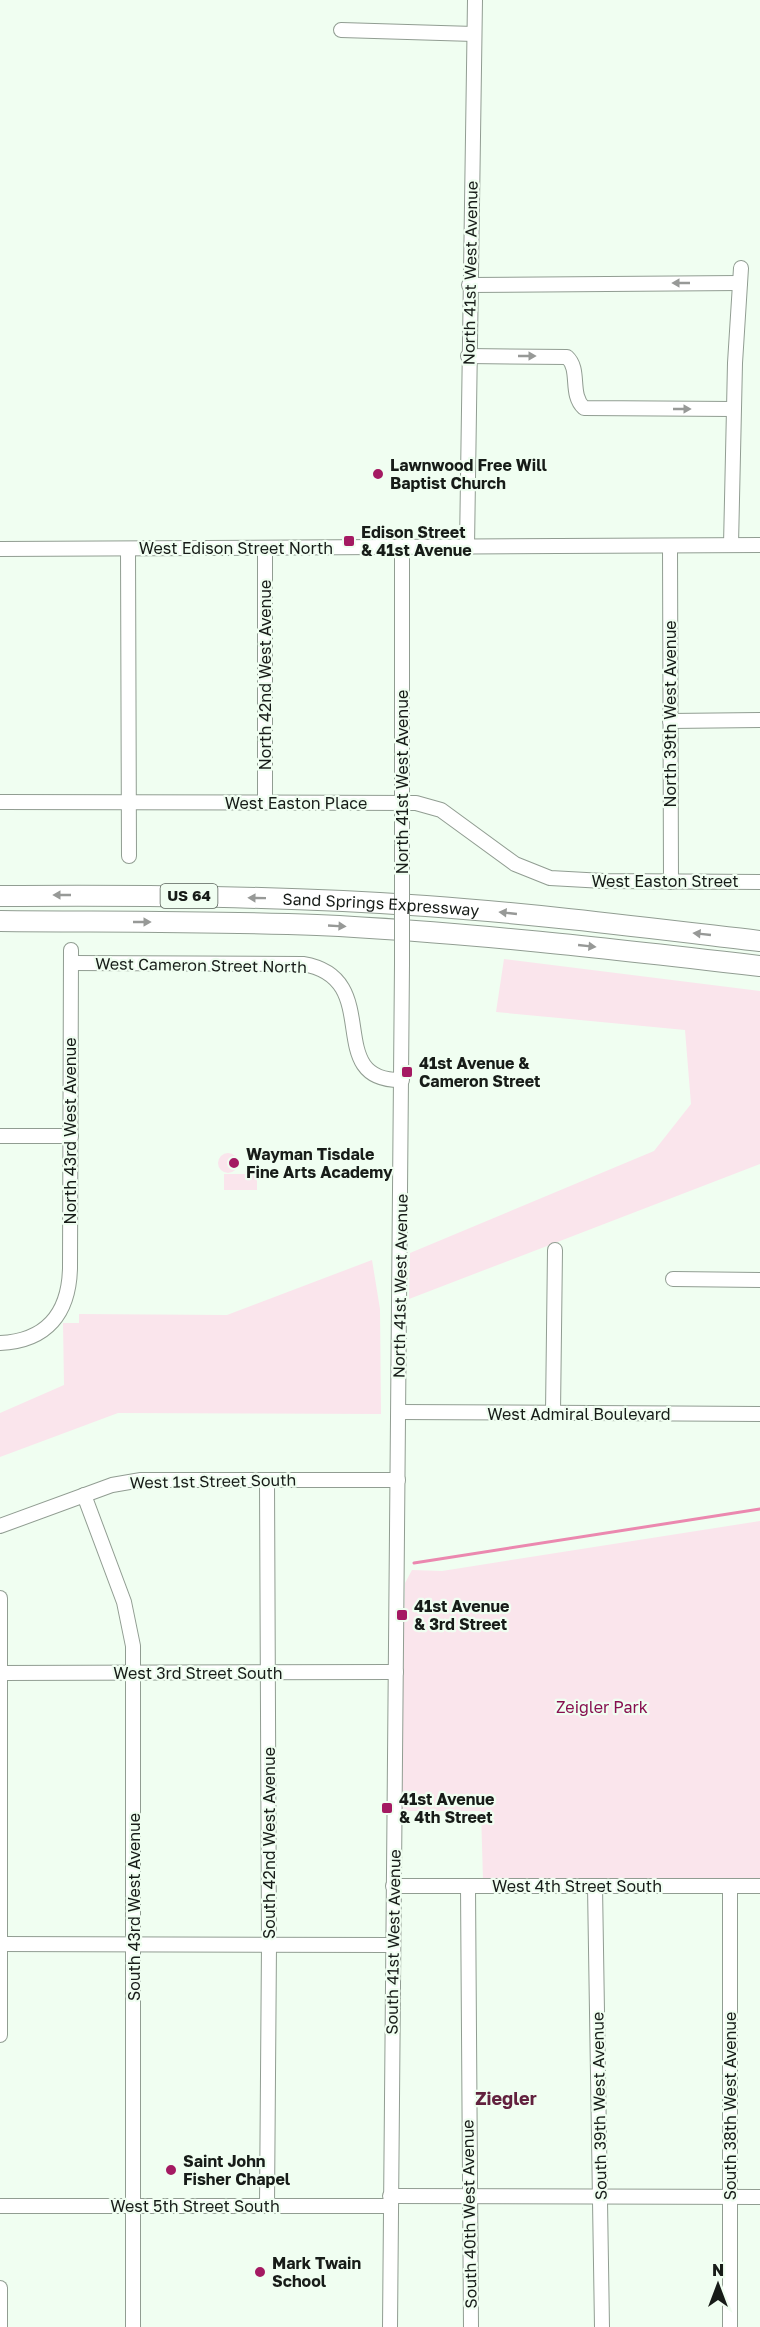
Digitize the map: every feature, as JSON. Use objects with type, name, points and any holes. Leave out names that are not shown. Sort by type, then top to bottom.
[{"type":"highway","name":"Sand Springs Expressway","points":[[0,896],[166,895],[424,906],[760,941]]},
{"type":"highway","name":"Sand Springs Expressway","points":[[0,921],[227,922],[362,928],[534,941],[760,966]]},
{"type":"street","name":"North 41st West Avenue","points":[[467,547],[469,285],[476,0]]},
{"type":"street","points":[[341,30],[474,34]]},
{"type":"street","points":[[731,545],[733,409],[741,268]]},
{"type":"street","points":[[469,285],[740,283]]},
{"type":"street","points":[[468,356],[567,357],[573,365],[575,394],[584,408],[733,409]]},
{"type":"street","name":"West Edison Street North","points":[[0,549],[760,545]]},
{"type":"street","name":"North 39th West Avenue","points":[[670,546],[670,882]]},
{"type":"street","name":"North 42nd West Avenue","points":[[265,548],[265,802]]},
{"type":"street","name":"North 41st West Avenue","points":[[399,1412],[402,1080],[402,548]]},
{"type":"street","points":[[128,549],[129,856]]},
{"type":"street","points":[[670,721],[760,720]]},
{"type":"street","name":"West Easton Place","points":[[0,802],[265,802],[425,805],[441,810],[515,864],[538,875],[570,880]]},
{"type":"street","name":"West Easton Street","points":[[570,880],[760,882]]},
{"type":"street","name":"West Cameron Street North","points":[[71,957],[303,964],[323,969],[337,979],[348,994],[355,1043],[362,1062],[375,1075],[386,1080],[402,1080]]},
{"type":"street","name":"North 43rd West Avenue","points":[[0,1342],[23,1340],[37,1334],[62,1310],[70,1283],[71,957]]},
{"type":"street","points":[[0,1136],[70,1136]]},
{"type":"street","points":[[553,1413],[555,1250]]},
{"type":"street","points":[[673,1279],[760,1280]]},
{"type":"street","name":"West Admiral Boulevard","points":[[399,1412],[760,1414]]},
{"type":"street","name":"South 41st West Avenue","points":[[390,2327],[399,1412]]},
{"type":"street","name":"West 1st Street South","points":[[0,1526],[84,1495],[141,1480],[398,1480]]},
{"type":"street","name":"South 42nd West Avenue","points":[[267,1480],[269,1944],[267,2206]]},
{"type":"street","name":"South 43rd West Avenue","points":[[84,1495],[129,1618],[134,1673],[134,2327]]},
{"type":"street","points":[[0,1598],[0,2035]]},
{"type":"street","name":"West 3rd Street South","points":[[0,1673],[396,1672]]},
{"type":"street","name":"West 4th Street South","points":[[393,1886],[760,1886]]},
{"type":"street","name":"South 40th West Avenue","points":[[468,1886],[468,2196],[471,2327]]},
{"type":"street","name":"South 39th West Avenue","points":[[595,1886],[602,2327]]},
{"type":"street","name":"South 38th West Avenue","points":[[730,1886],[730,2327]]},
{"type":"street","points":[[0,1944],[393,1945]]},
{"type":"street","name":"West 5th Street South","points":[[0,2206],[267,2206],[468,2196],[760,2197]]},
{"type":"street","points":[[0,2288],[0,2327]]},
{"type":"green space","points":[[504,959],[760,991],[760,1164],[409,1299],[410,1253],[654,1151],[691,1104],[685,1030],[496,1012]]},
{"type":"green space","points":[[228,1153],[235,1156],[238,1163],[235,1170],[228,1173],[221,1170],[218,1163],[221,1156]]},
{"type":"green space","points":[[224,1174],[257,1174],[257,1190],[224,1190]]},
{"type":"green space","points":[[372,1260],[380,1309],[381,1414],[118,1413],[0,1457],[0,1413],[64,1385],[63,1323],[79,1323],[79,1314],[227,1315]]},
{"type":"green space","name":"Zeigler Park","points":[[760,1521],[760,1878],[483,1880],[481,1811],[400,1811],[405,1583],[412,1570],[442,1571]]},
{"type":"waterway","points":[[414,1563],[760,1509]]},
{"type":"place","name":"Lawnwood Free Will Baptist Church","points":[[378,474]]},
{"type":"place","name":"Edison Street & 41st Avenue","points":[[349,541]]},
{"type":"place","name":"41st Avenue & Cameron Street","points":[[407,1072]]},
{"type":"place","name":"Wayman Tisdale Fine Arts Academy","points":[[234,1163]]},
{"type":"place","name":"41st Avenue & 3rd Street","points":[[402,1615]]},
{"type":"place","name":"41st Avenue & 4th Street","points":[[387,1808]]},
{"type":"place","name":"Saint John Fisher Chapel","points":[[171,2170]]},
{"type":"place","name":"Mark Twain School","points":[[260,2272]]},
{"type":"district","name":"Ziegler","points":[[506,2099]]}]
